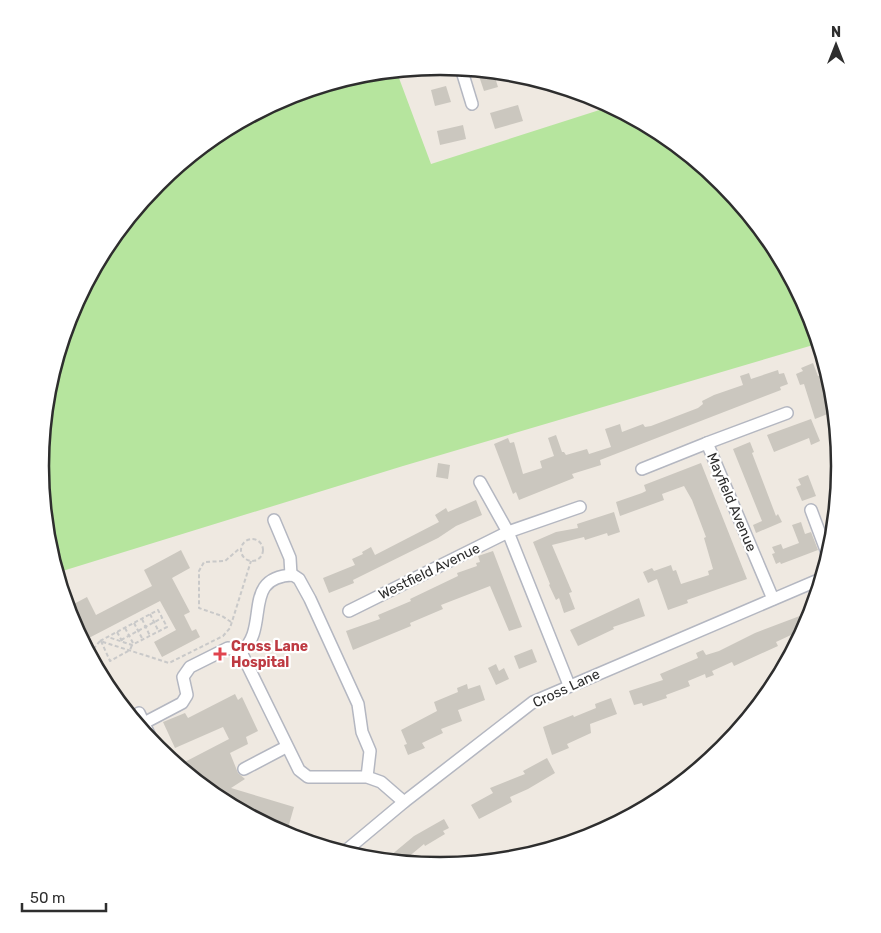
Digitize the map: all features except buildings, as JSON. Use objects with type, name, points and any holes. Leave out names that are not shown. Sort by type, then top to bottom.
[{"type":"street","points":[[463,76],[472,104]]},
{"type":"street","points":[[707,443],[787,413]]},
{"type":"street","name":"Mayfield Avenue","points":[[642,469],[707,443],[773,599]]},
{"type":"street","points":[[480,482],[508,532],[569,685]]},
{"type":"street","name":"Westfield Avenue","points":[[349,611],[508,532],[580,507]]},
{"type":"street","points":[[811,510],[824,546]]},
{"type":"street","points":[[274,520],[290,558],[291,575]]},
{"type":"street","points":[[241,652],[249,646],[253,637],[260,594],[265,584],[291,575],[299,579],[358,704],[362,732],[370,751],[367,777]]},
{"type":"street","name":"Cross Lane","points":[[350,848],[404,802],[533,702],[814,582]]},
{"type":"street","points":[[142,720],[141,718],[182,703],[186,695],[183,677],[190,666],[228,648],[241,652],[286,747],[299,770],[308,777],[367,777],[381,782],[404,802]]},
{"type":"street","points":[[244,769],[286,747]]},
{"type":"path","points":[[232,623],[222,616],[199,608],[199,571],[204,562],[225,562],[244,542],[250,539],[260,543],[262,554],[258,560],[251,562],[242,556],[240,548]]},
{"type":"path","points":[[101,641],[169,663],[223,636],[232,623],[251,562]]},
{"type":"path","points":[[94,648],[101,641],[158,610],[167,627],[133,645],[130,650],[110,661],[101,641]]},
{"type":"path","points":[[150,614],[159,632]]},
{"type":"path","points":[[122,641],[138,630],[162,618]]},
{"type":"path","points":[[142,619],[150,636]]},
{"type":"path","points":[[134,623],[142,640]]},
{"type":"path","points":[[125,628],[133,645]]},
{"type":"path","points":[[117,632],[122,641]]},
{"type":"path","points":[[108,637],[133,645]]},
{"type":"green space","points":[[399,77],[431,164],[601,110],[636,127],[658,141],[718,189],[751,228],[780,271],[792,293],[812,345],[403,466],[63,571],[56,543],[50,492],[49,466],[52,415],[64,359],[88,295],[115,249],[146,208],[182,172],[223,141],[267,115],[315,96],[364,82]]},
{"type":"place","name":"Cross Lane Hospital","points":[[220,654]]}]
